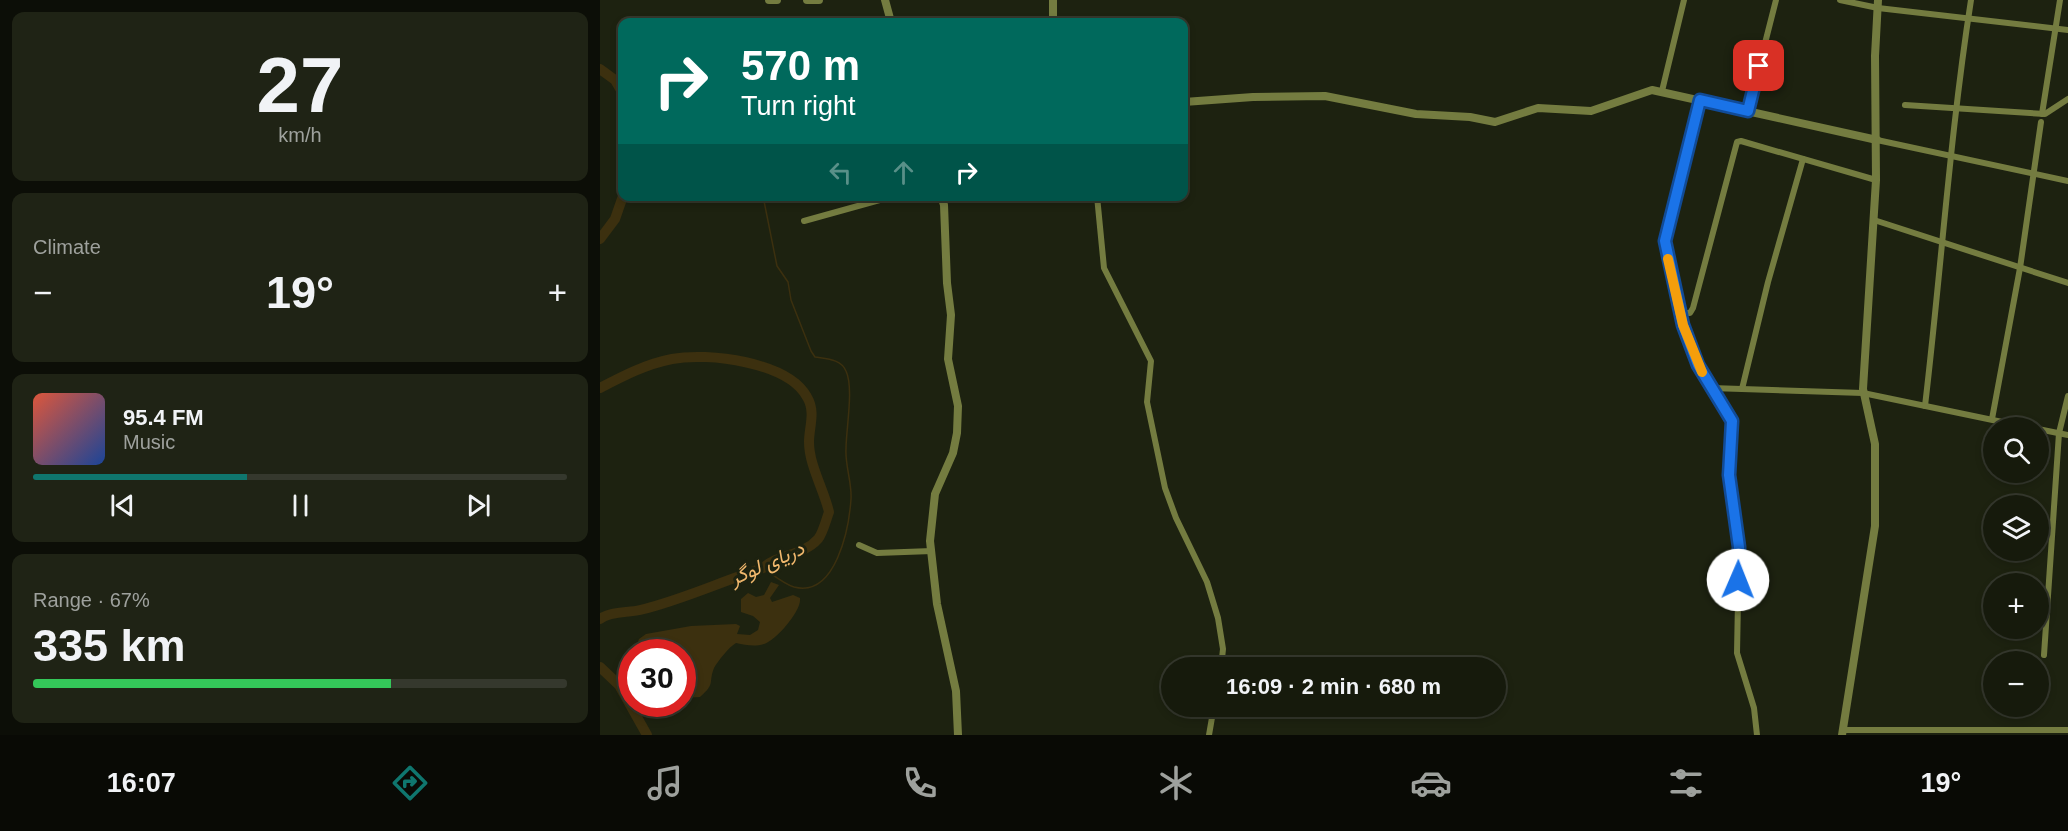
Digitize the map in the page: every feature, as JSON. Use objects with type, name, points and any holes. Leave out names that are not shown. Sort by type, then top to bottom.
[{"type":"street","points":[[769,0],[777,0]]},
{"type":"street","points":[[807,0],[819,0]]},
{"type":"street","points":[[885,0],[890,18]]},
{"type":"street","points":[[1053,0],[1053,18]]},
{"type":"street","points":[[1662,91],[1684,0]]},
{"type":"street","points":[[1748,111],[1776,0]]},
{"type":"street","points":[[1840,0],[1968,19],[2068,30]]},
{"type":"street","points":[[1925,406],[1944,242],[1951,154],[1971,0]]},
{"type":"street","points":[[2042,114],[2060,0]]},
{"type":"street","points":[[1878,4],[1875,56],[1876,180],[1863,393],[1875,444],[1875,526],[1843,732],[2068,730]]},
{"type":"street","points":[[1188,102],[1253,97],[1325,96],[1416,114],[1470,117],[1495,122],[1538,108],[1592,111],[1652,90],[2068,181]]},
{"type":"street","points":[[1905,105],[2042,114],[2068,99]]},
{"type":"street","points":[[1700,100],[1665,241],[1680,313],[1698,365],[1732,421],[1729,475],[1739,547],[1737,653],[1754,708],[1757,735]]},
{"type":"street","points":[[1992,417],[2020,268],[2041,122]]},
{"type":"street","points":[[1680,313],[1690,313],[1693,308],[1737,142],[1742,141],[1876,180]]},
{"type":"street","points":[[1742,389],[1768,282],[1803,159]]},
{"type":"street","points":[[804,221],[876,201]]},
{"type":"street","points":[[943,201],[951,315],[948,358],[958,406],[957,434],[953,453],[935,494],[930,525],[937,604],[958,703],[958,735]]},
{"type":"street","points":[[1097,201],[1104,268],[1151,361],[1147,402],[1165,488],[1176,518],[1207,582],[1223,649],[1222,657]]},
{"type":"street","points":[[1874,220],[2068,283]]},
{"type":"street","points":[[1711,388],[1863,393],[1983,417]]},
{"type":"street","points":[[2044,651],[2060,433],[2068,396]]},
{"type":"street","points":[[2049,431],[2068,435]]},
{"type":"street","points":[[859,545],[877,553],[932,551]]},
{"type":"street","points":[[1209,735],[1212,717]]},
{"type":"shaded area","points":[[771,582],[779,585],[770,598],[772,602],[793,595],[800,598],[797,610],[787,625],[769,642],[753,646],[736,643],[733,645],[714,668],[710,686],[700,697],[696,697],[696,639],[639,639],[646,634],[691,626],[736,624],[740,626],[737,634],[750,635],[758,630],[760,622],[753,616],[741,612],[741,599],[748,593],[756,597],[764,595]]},
{"type":"waterway","name":"دریای لوگر","points":[[600,69],[615,80],[618,85]]},
{"type":"waterway","name":"دریای لوگر","points":[[600,239],[615,219],[621,201]]},
{"type":"waterway","points":[[763,568],[794,587],[808,588],[820,582],[830,572],[838,558],[850,512],[851,493],[846,455],[850,398],[846,371],[841,364],[815,357],[811,351],[791,300],[788,282],[777,266],[764,201]]},
{"type":"waterway","name":"دریای لوگر","points":[[600,388],[653,364],[687,357],[746,362],[783,375],[797,385],[810,403],[812,414],[809,436],[810,451],[829,512],[820,536],[805,549],[769,563],[763,568],[671,601],[600,619]]},
{"type":"waterway","name":"دریای لوگر","points":[[600,667],[619,685],[647,735]]},
{"type":"slow traffic","points":[[1668,259],[1683,325],[1702,372]]},
{"type":"route","points":[[1738,580],[1739,547],[1729,475],[1732,421],[1698,365],[1683,325],[1665,241],[1683,160],[1700,100],[1748,111],[1759,66]]}]
